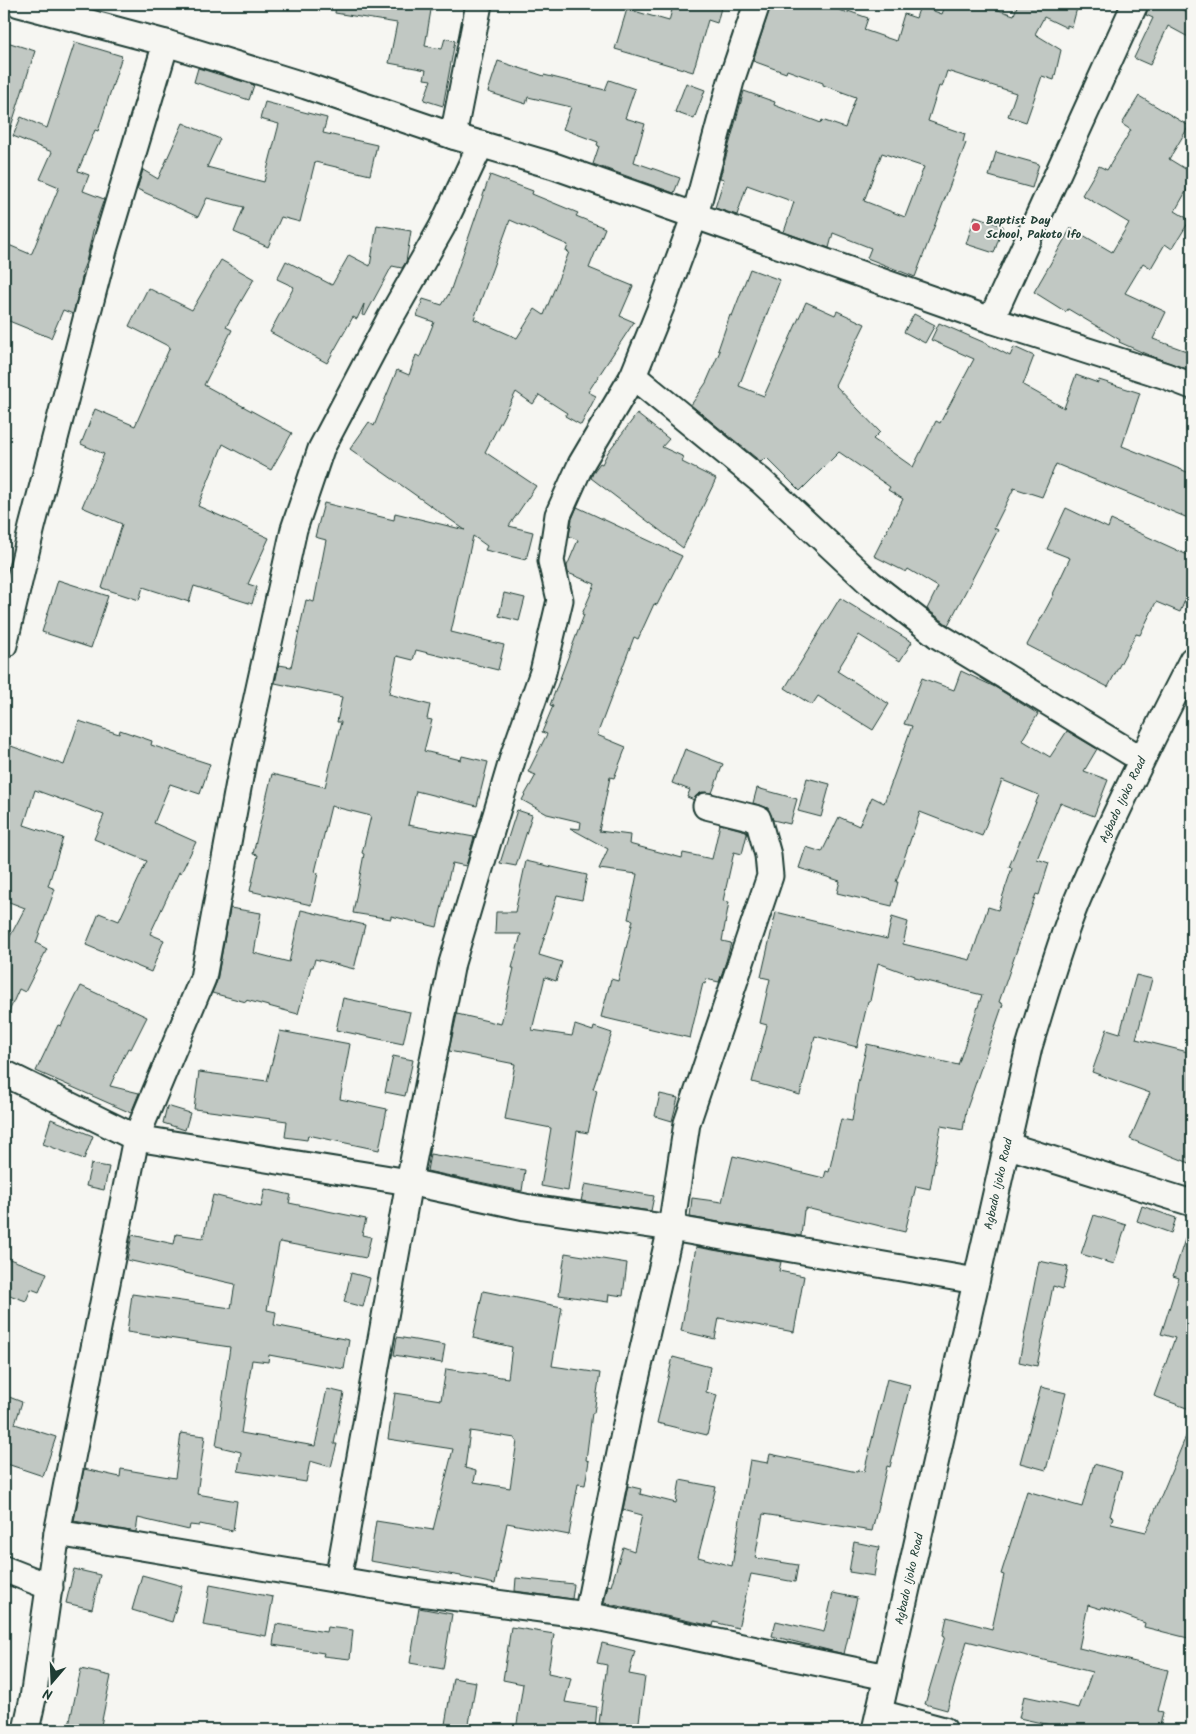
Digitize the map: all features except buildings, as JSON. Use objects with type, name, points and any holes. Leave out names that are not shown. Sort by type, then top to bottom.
[{"type":"street","points":[[20,4],[166,44],[306,86],[454,136],[554,166],[991,320],[1192,386]]},
{"type":"street","points":[[454,136],[479,4]]},
{"type":"street","points":[[338,1580],[409,1182],[452,963],[514,754],[543,672],[560,600],[551,561],[558,515],[581,464],[633,376],[663,302],[694,215],[730,81],[757,4]]},
{"type":"street","points":[[991,320],[1134,4]]},
{"type":"street","points":[[4,645],[32,528],[104,250],[166,44]]},
{"type":"street","points":[[26,1730],[33,1698],[57,1534],[136,1138],[203,978],[243,761],[294,529],[321,450],[388,322],[442,226],[480,144]]},
{"type":"street","points":[[633,376],[761,481],[870,583],[937,635],[1014,680],[1141,759]]},
{"type":"street","name":"Agbado Ijoko Road","points":[[878,1722],[886,1677],[1029,1047],[1076,905],[1141,759],[1192,660]]},
{"type":"street","points":[[587,1615],[630,1409],[671,1228],[687,1123],[770,876],[768,855],[758,819],[706,806]]},
{"type":"street","points":[[4,1073],[136,1138],[409,1182],[525,1207],[671,1228],[976,1280]]},
{"type":"street","points":[[1006,1145],[1192,1203]]},
{"type":"street","points":[[57,1534],[415,1592],[587,1615],[886,1677]]},
{"type":"street","points":[[4,1569],[50,1586]]},
{"type":"street","points":[[878,1722],[944,1730]]},
{"type":"place","name":"Baptist Day School, Pakoto Ifo","points":[[976,227]]}]
